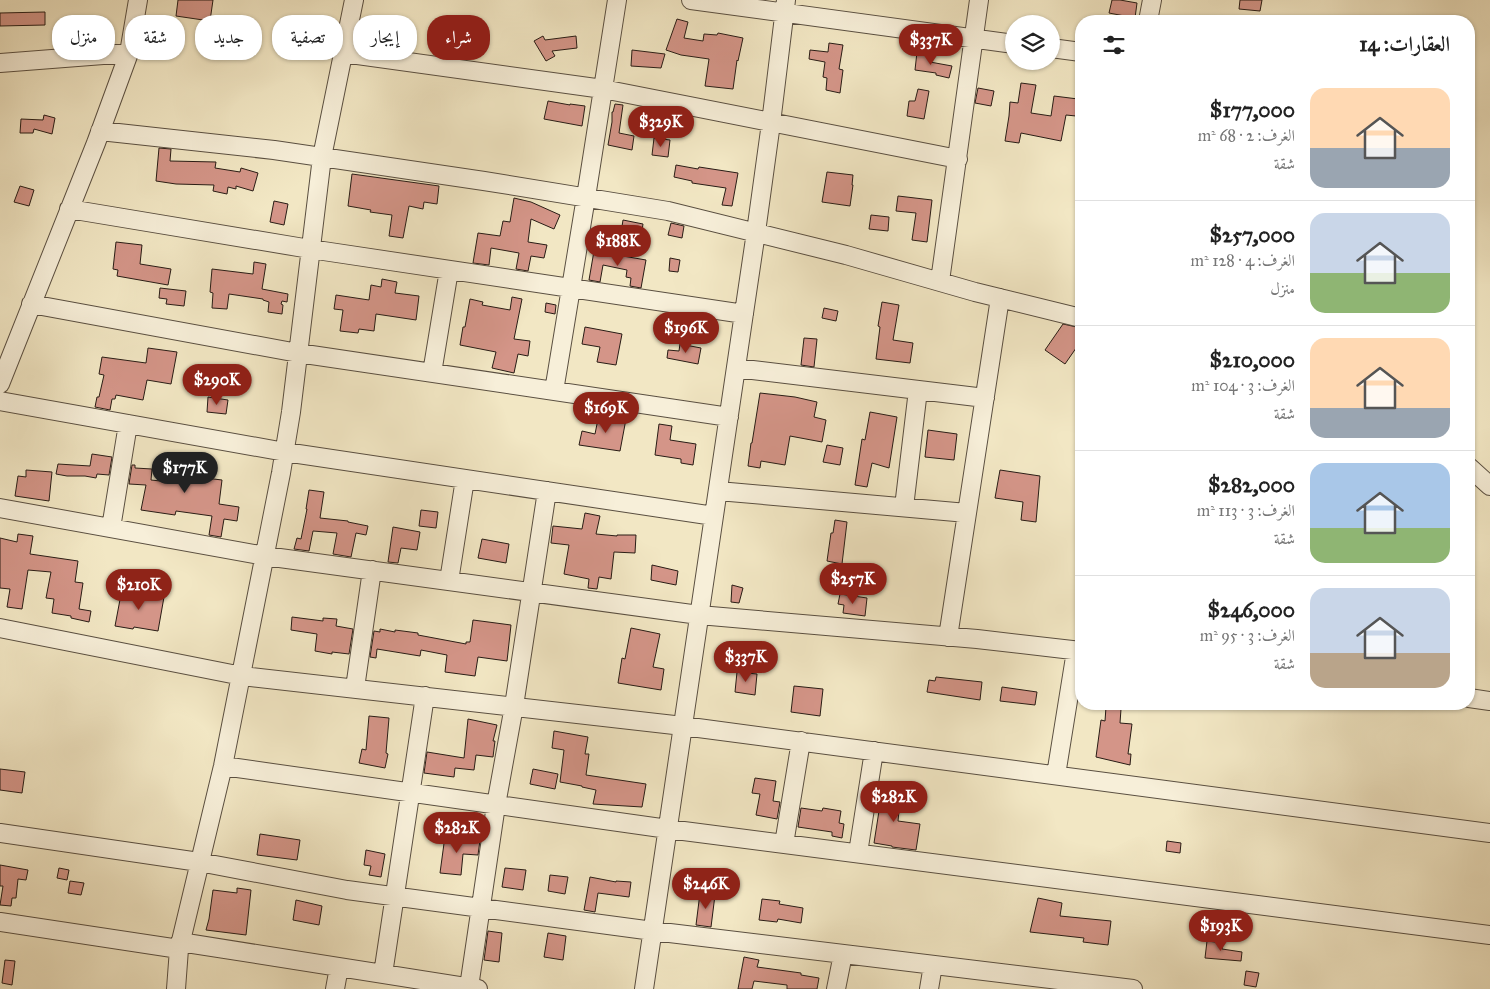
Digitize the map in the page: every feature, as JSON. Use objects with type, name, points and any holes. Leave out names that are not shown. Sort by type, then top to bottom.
[{"type":"street","points":[[135,15],[138,0]]},
{"type":"street","points":[[354,0],[343,52],[603,89],[958,159]]},
{"type":"street","points":[[554,391],[617,0]]},
{"type":"street","points":[[691,0],[785,7],[1005,43]]},
{"type":"street","points":[[940,281],[979,0]]},
{"type":"street","points":[[1149,15],[1152,0]]},
{"type":"street","points":[[644,989],[756,232],[785,7]]},
{"type":"street","points":[[1060,49],[1075,51]]},
{"type":"street","points":[[0,63],[125,53]]},
{"type":"street","points":[[1,379],[100,131],[125,60]]},
{"type":"street","points":[[176,989],[179,945],[223,766],[285,452],[322,157],[341,60]]},
{"type":"street","points":[[100,131],[274,150],[668,211],[878,263],[1000,298],[1075,317]]},
{"type":"street","points":[[69,209],[310,249],[744,314]]},
{"type":"street","points":[[432,373],[449,270]]},
{"type":"street","points":[[948,637],[1000,298]]},
{"type":"street","points":[[31,304],[298,353],[729,416]]},
{"type":"street","points":[[736,368],[984,398]]},
{"type":"street","points":[[904,507],[918,390]]},
{"type":"street","points":[[0,401],[285,452],[714,516]]},
{"type":"street","points":[[111,528],[128,424]]},
{"type":"street","points":[[1475,472],[1490,486]]},
{"type":"street","points":[[449,581],[466,479]]},
{"type":"street","points":[[718,491],[967,513]]},
{"type":"street","points":[[0,922],[339,967],[474,988],[480,908],[547,492]]},
{"type":"street","points":[[0,508],[265,556],[700,615],[948,637],[1075,651]]},
{"type":"street","points":[[355,688],[372,570]]},
{"type":"street","points":[[0,628],[242,676],[683,726],[1490,833]]},
{"type":"street","points":[[1056,774],[1075,672]]},
{"type":"street","points":[[383,974],[425,696]]},
{"type":"street","points":[[1475,699],[1490,701]]},
{"type":"street","points":[[784,844],[801,741]]},
{"type":"street","points":[[858,853],[874,751]]},
{"type":"street","points":[[223,766],[668,829],[1490,935]]},
{"type":"street","points":[[0,833],[199,862],[347,890],[653,931],[1133,989]]},
{"type":"street","points":[[836,989],[843,954]]},
{"type":"street","points":[[929,989],[933,964]]},
{"type":"street","points":[[335,989],[339,967]]},
{"type":"building","points":[[178,0],[213,0],[211,15],[195,15],[195,19],[185,17],[185,15],[176,15]]},
{"type":"building","points":[[1112,0],[1137,3],[1135,15],[1109,13]]},
{"type":"building","points":[[1240,0],[1262,0],[1260,11],[1239,9]]},
{"type":"building","points":[[45,12],[45,25],[0,26],[0,13]]},
{"type":"building","points":[[677,19],[688,22],[684,38],[703,41],[704,34],[717,35],[718,33],[743,38],[737,60],[733,89],[705,86],[709,59],[681,55],[666,50]]},
{"type":"building","points":[[543,36],[545,40],[576,36],[577,48],[552,51],[555,56],[546,61],[534,41]]},
{"type":"building","points":[[829,43],[843,45],[839,69],[843,70],[840,93],[826,90],[827,78],[823,77],[825,62],[809,59],[810,50],[828,52]]},
{"type":"building","points":[[632,50],[665,54],[661,68],[631,66]]},
{"type":"building","points":[[917,52],[931,53],[930,62],[952,66],[949,78],[936,75],[936,73],[915,70]]},
{"type":"building","points":[[1021,83],[1036,85],[1031,113],[1051,116],[1054,96],[1075,99],[1075,116],[1066,115],[1061,141],[1021,133],[1019,143],[1005,141],[1010,102],[1018,103]]},
{"type":"building","points":[[978,88],[994,91],[991,106],[975,103]]},
{"type":"building","points":[[918,89],[929,91],[924,119],[907,116],[909,101],[915,101]]},
{"type":"building","points":[[548,101],[585,106],[582,126],[544,119]]},
{"type":"building","points":[[615,104],[623,105],[619,133],[634,136],[632,150],[608,145],[612,112]]},
{"type":"building","points":[[44,115],[55,118],[52,134],[34,129],[33,133],[20,133],[21,119],[43,120]]},
{"type":"building","points":[[654,138],[670,140],[668,157],[652,155]]},
{"type":"building","points":[[159,148],[171,149],[170,161],[216,162],[215,168],[240,172],[241,168],[258,173],[253,191],[236,186],[236,189],[228,187],[227,194],[213,191],[214,185],[176,184],[156,181]]},
{"type":"building","points":[[676,165],[738,173],[732,206],[722,205],[726,188],[692,183],[692,181],[674,177]]},
{"type":"building","points":[[827,172],[853,175],[850,206],[822,202]]},
{"type":"building","points":[[352,174],[439,186],[437,204],[424,202],[423,209],[409,206],[403,238],[389,236],[392,215],[348,206]]},
{"type":"building","points":[[20,186],[34,190],[29,206],[14,202]]},
{"type":"building","points":[[898,196],[932,200],[927,242],[912,240],[916,213],[896,211]]},
{"type":"building","points":[[514,198],[531,202],[560,215],[554,229],[531,219],[528,242],[547,245],[544,258],[531,256],[528,271],[516,269],[519,253],[491,248],[489,265],[473,263],[478,233],[500,236],[503,221],[510,222]]},
{"type":"building","points":[[274,201],[288,204],[284,225],[270,222]]},
{"type":"building","points":[[871,215],[889,217],[888,231],[869,229]]},
{"type":"building","points":[[623,220],[643,224],[641,237],[621,233]]},
{"type":"building","points":[[671,223],[684,226],[682,238],[668,235]]},
{"type":"building","points":[[116,242],[142,245],[140,264],[171,269],[168,285],[117,276],[118,270],[113,269]]},
{"type":"building","points":[[594,251],[646,260],[641,288],[630,286],[631,278],[626,277],[627,270],[603,265],[600,282],[589,280]]},
{"type":"building","points":[[670,258],[680,260],[678,272],[669,271]]},
{"type":"building","points":[[254,262],[266,264],[262,289],[288,294],[287,302],[282,301],[281,304],[283,305],[282,314],[268,312],[269,302],[263,299],[229,294],[227,309],[212,308],[213,293],[210,292],[212,269],[253,274]]},
{"type":"building","points":[[382,279],[397,282],[395,293],[419,296],[416,320],[376,314],[374,331],[359,329],[358,333],[340,331],[343,310],[334,309],[336,295],[369,300],[371,285],[381,287]]},
{"type":"building","points":[[160,288],[186,291],[184,306],[166,304],[167,299],[159,298]]},
{"type":"building","points":[[512,297],[522,299],[514,339],[530,341],[528,356],[518,354],[514,373],[492,368],[496,352],[460,345],[470,299],[483,302],[482,305],[510,310]]},
{"type":"building","points":[[882,302],[899,305],[893,340],[913,343],[910,363],[876,359]]},
{"type":"building","points":[[546,303],[556,305],[555,314],[545,312]]},
{"type":"building","points":[[824,308],[838,311],[836,321],[822,318]]},
{"type":"building","points":[[1063,324],[1075,327],[1075,350],[1065,364],[1045,350]]},
{"type":"building","points":[[585,327],[622,334],[616,365],[597,362],[600,347],[582,344]]},
{"type":"building","points":[[804,338],[817,339],[814,367],[801,365]]},
{"type":"building","points":[[680,344],[701,348],[698,364],[667,358],[668,350],[679,351]]},
{"type":"building","points":[[148,348],[177,352],[171,384],[147,380],[143,400],[116,395],[115,399],[112,399],[110,410],[95,407],[104,375],[99,374],[102,357],[146,363]]},
{"type":"building","points":[[760,393],[795,397],[817,402],[814,417],[826,420],[822,442],[790,436],[785,465],[761,461],[760,468],[748,466]]},
{"type":"building","points":[[208,397],[228,400],[226,414],[207,412]]},
{"type":"building","points":[[870,412],[897,417],[889,468],[872,463],[867,487],[855,485],[862,439],[865,440]]},
{"type":"building","points":[[599,414],[626,419],[620,451],[579,445],[582,431],[595,434]]},
{"type":"building","points":[[659,424],[672,426],[670,440],[696,444],[693,465],[681,463],[681,459],[655,455]]},
{"type":"building","points":[[928,430],[957,434],[954,460],[925,457]]},
{"type":"building","points":[[827,445],[843,448],[840,465],[823,462]]},
{"type":"building","points":[[92,454],[112,457],[109,475],[97,474],[96,478],[56,474],[58,464],[90,466]]},
{"type":"building","points":[[173,454],[192,457],[189,476],[222,480],[219,504],[239,507],[237,521],[224,519],[221,537],[209,535],[212,516],[176,511],[175,515],[141,510],[146,485],[129,484],[132,465],[135,465],[135,468],[152,469],[151,480],[170,482]]},
{"type":"building","points":[[26,470],[52,472],[49,501],[15,496],[18,476],[26,477]]},
{"type":"building","points":[[1000,470],[1040,476],[1036,522],[1021,520],[1023,502],[995,498]]},
{"type":"building","points":[[309,490],[324,492],[320,518],[348,521],[368,526],[366,535],[356,533],[351,557],[333,554],[337,533],[313,531],[309,551],[294,549],[297,538],[301,539]]},
{"type":"building","points":[[421,510],[438,512],[436,528],[419,526]]},
{"type":"building","points":[[585,513],[600,516],[596,534],[636,535],[635,553],[614,552],[611,579],[599,577],[597,589],[588,588],[589,579],[564,574],[569,545],[551,543],[553,526],[582,529]]},
{"type":"building","points":[[835,520],[847,522],[842,564],[827,561]]},
{"type":"building","points":[[393,527],[420,532],[417,550],[401,548],[398,563],[388,562]]},
{"type":"building","points":[[18,534],[33,536],[30,554],[78,561],[75,582],[83,583],[79,609],[91,611],[89,622],[71,618],[71,616],[52,613],[54,599],[46,598],[51,572],[28,570],[22,609],[7,607],[10,589],[0,588],[0,538],[17,542]]},
{"type":"building","points":[[482,539],[509,544],[506,563],[478,558]]},
{"type":"building","points":[[652,565],[678,571],[676,585],[651,580]]},
{"type":"building","points":[[732,585],[743,588],[739,603],[731,602]]},
{"type":"building","points":[[122,589],[164,597],[158,631],[115,626]]},
{"type":"building","points":[[840,594],[867,598],[865,616],[843,613],[844,605],[838,604]]},
{"type":"building","points":[[292,617],[323,621],[323,618],[337,619],[336,626],[353,629],[349,654],[315,651],[317,634],[291,630]]},
{"type":"building","points":[[473,620],[511,625],[507,661],[478,657],[475,676],[445,672],[447,655],[421,650],[420,656],[377,649],[376,658],[370,657],[374,631],[380,632],[380,629],[418,633],[418,635],[466,644],[466,642],[470,642]]},
{"type":"building","points":[[631,628],[660,634],[653,667],[664,669],[661,690],[618,683],[622,658],[625,659]]},
{"type":"building","points":[[737,672],[757,674],[755,695],[735,692]]},
{"type":"building","points":[[936,677],[982,682],[980,700],[927,692],[929,680],[935,681]]},
{"type":"building","points":[[794,686],[823,689],[820,716],[791,712]]},
{"type":"building","points":[[1002,687],[1037,692],[1035,705],[1000,701]]},
{"type":"building","points":[[1106,710],[1121,710],[1120,723],[1132,724],[1128,754],[1131,754],[1130,765],[1096,757],[1101,720],[1105,721]]},
{"type":"building","points":[[369,716],[389,718],[386,753],[388,754],[385,768],[359,763],[362,749],[366,750]]},
{"type":"building","points":[[468,719],[497,725],[493,741],[495,741],[493,757],[476,755],[474,770],[455,768],[454,777],[424,773],[427,752],[464,758]]},
{"type":"building","points":[[554,731],[588,737],[585,754],[589,754],[586,775],[646,784],[642,807],[593,804],[596,790],[560,782],[564,750],[552,748]]},
{"type":"building","points":[[0,769],[25,772],[22,793],[0,790]]},
{"type":"building","points":[[533,769],[558,774],[555,789],[530,784]]},
{"type":"building","points":[[755,778],[776,781],[773,801],[780,802],[777,819],[756,815],[760,794],[752,793]]},
{"type":"building","points":[[879,789],[901,791],[898,821],[920,824],[916,850],[874,843],[879,811],[875,810]]},
{"type":"building","points":[[801,808],[822,811],[823,808],[841,811],[839,823],[844,824],[842,838],[832,836],[832,832],[798,827]]},
{"type":"building","points":[[260,834],[300,840],[297,860],[257,855]]},
{"type":"building","points":[[445,836],[480,840],[478,855],[463,854],[461,875],[440,873]]},
{"type":"building","points":[[1167,841],[1181,843],[1180,853],[1166,851]]},
{"type":"building","points":[[366,850],[385,854],[381,877],[369,875],[371,866],[364,865]]},
{"type":"building","points":[[0,865],[28,870],[26,880],[18,879],[16,898],[12,898],[11,906],[0,905],[3,886],[0,886]]},
{"type":"building","points":[[59,868],[69,870],[67,880],[57,878]]},
{"type":"building","points":[[505,868],[526,870],[523,890],[502,887]]},
{"type":"building","points":[[550,875],[568,877],[565,894],[548,891]]},
{"type":"building","points":[[590,877],[616,882],[631,882],[629,897],[598,893],[595,912],[584,910]]},
{"type":"building","points":[[70,881],[84,883],[81,895],[68,893]]},
{"type":"building","points":[[237,888],[251,890],[246,935],[206,930],[213,890],[237,893]]},
{"type":"building","points":[[700,893],[715,895],[711,927],[696,925]]},
{"type":"building","points":[[1038,898],[1062,903],[1060,916],[1111,921],[1108,945],[1083,942],[1084,938],[1030,932]]},
{"type":"building","points":[[762,899],[780,901],[779,904],[803,908],[801,923],[778,919],[777,922],[759,920]]},
{"type":"building","points":[[296,900],[322,906],[319,925],[293,920]]},
{"type":"building","points":[[488,931],[502,933],[499,962],[484,960]]},
{"type":"building","points":[[548,933],[566,936],[563,960],[544,957]]},
{"type":"building","points":[[1207,941],[1223,943],[1222,949],[1242,952],[1241,961],[1205,958]]},
{"type":"building","points":[[744,957],[759,960],[757,967],[801,973],[801,975],[819,978],[817,989],[787,989],[787,985],[754,981],[752,989],[738,989]]},
{"type":"building","points":[[5,960],[15,961],[12,985],[2,983]]},
{"type":"building","points":[[1246,971],[1259,973],[1256,987],[1244,985]]}]
